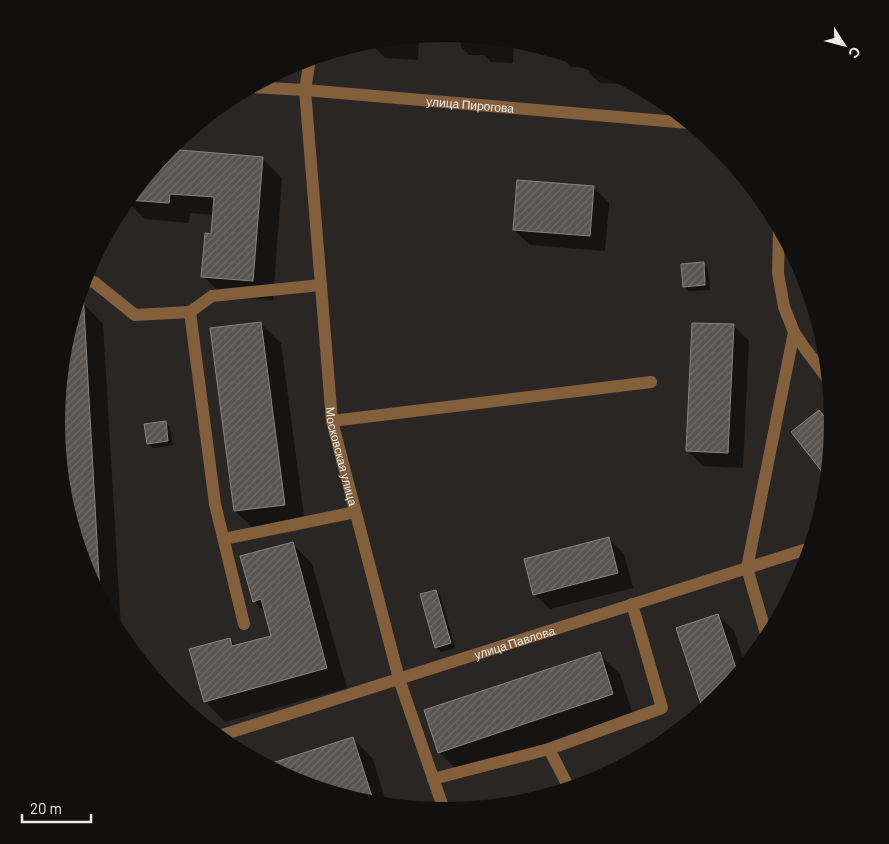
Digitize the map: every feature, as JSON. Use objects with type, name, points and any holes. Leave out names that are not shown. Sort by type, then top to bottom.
[{"type":"street","name":"Московская улица","points":[[309,68],[305,90],[332,420],[399,679],[441,802]]},
{"type":"street","name":"улица Пирогова","points":[[265,88],[677,122]]},
{"type":"street","points":[[779,242],[778,273],[784,307],[794,332],[821,369]]},
{"type":"street","points":[[92,281],[135,315],[190,312],[212,296],[321,284]]},
{"type":"street","points":[[190,312],[216,504],[244,624]]},
{"type":"street","points":[[764,627],[747,568],[794,332]]},
{"type":"street","points":[[332,420],[651,382]]},
{"type":"street","points":[[224,538],[356,512]]},
{"type":"street","name":"улица Павлова","points":[[227,733],[801,551]]},
{"type":"street","points":[[433,779],[549,749],[662,708],[632,604]]},
{"type":"street","points":[[549,749],[565,781]]},
{"type":"building","points":[[180,150],[263,157],[253,281],[201,277],[205,233],[211,234],[214,197],[170,194],[169,203],[136,201],[159,172]]},
{"type":"building","points":[[517,180],[594,186],[590,236],[513,230]]},
{"type":"building","points":[[704,262],[705,285],[683,287],[681,264]]},
{"type":"building","points":[[84,304],[99,579],[85,544],[78,520],[68,472],[66,447],[65,422],[68,372],[72,348]]},
{"type":"building","points":[[261,322],[285,505],[234,511],[210,328]]},
{"type":"building","points":[[692,323],[734,324],[728,453],[686,451]]},
{"type":"building","points":[[819,410],[824,416],[821,470],[791,432]]},
{"type":"building","points":[[166,421],[168,441],[147,444],[144,424]]},
{"type":"building","points":[[609,537],[618,573],[533,595],[524,559]]},
{"type":"building","points":[[293,542],[327,668],[204,702],[189,649],[230,638],[232,646],[271,636],[261,599],[253,602],[240,556]]},
{"type":"building","points":[[436,590],[451,643],[435,648],[420,594]]},
{"type":"building","points":[[718,614],[735,666],[700,702],[676,628]]},
{"type":"building","points":[[600,652],[613,694],[438,753],[424,710]]},
{"type":"building","points":[[353,737],[371,794],[346,789],[299,773],[276,762]]}]
